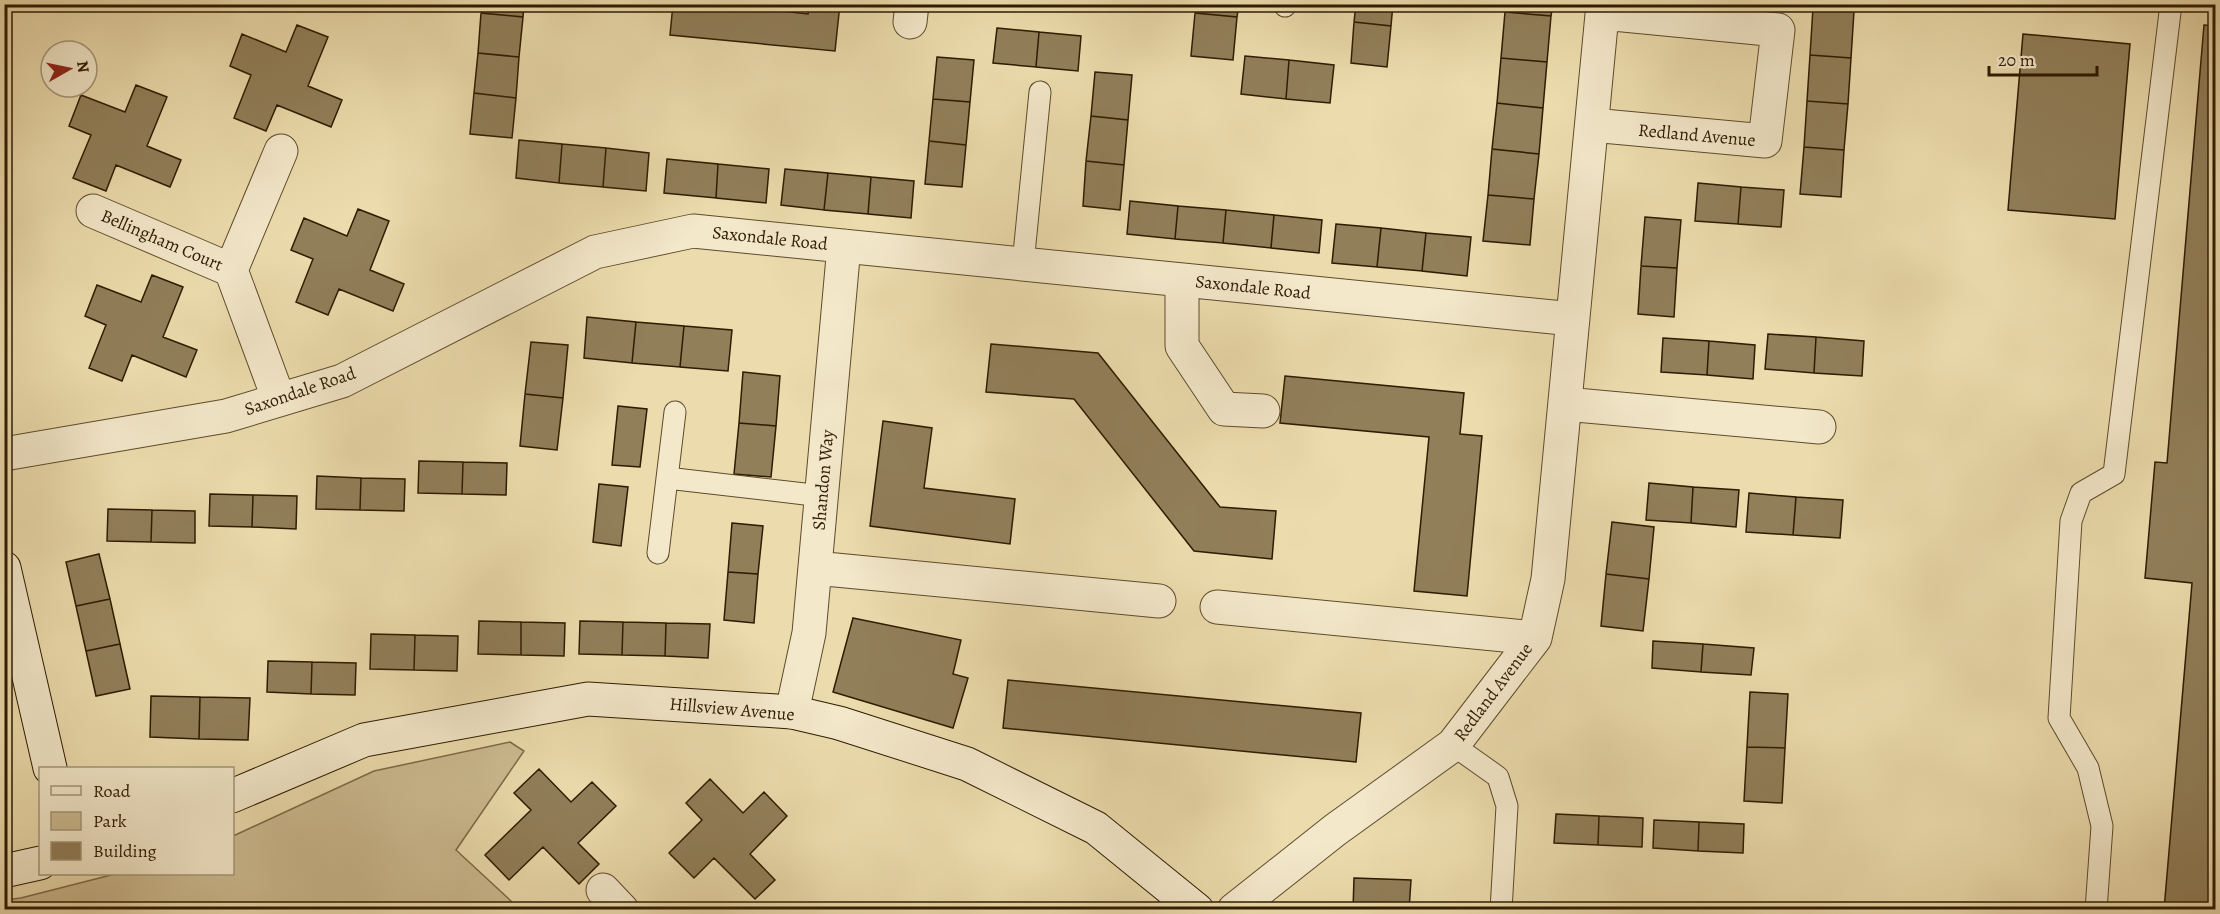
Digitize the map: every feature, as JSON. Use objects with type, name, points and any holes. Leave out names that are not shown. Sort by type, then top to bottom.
[{"type":"street","name":"Redland Avenue","points":[[1234,909],[1335,830],[1453,745],[1535,638],[1548,579],[1603,9],[1778,30],[1765,141],[1592,125]]},
{"type":"street","name":"Bellingham Court","points":[[279,400],[231,270],[281,152]]},
{"type":"street","name":"Bellingham Court","points":[[93,211],[231,270]]},
{"type":"street","name":"Saxondale Road","points":[[4,454],[226,416],[342,381],[595,252],[693,231],[1573,319]]},
{"type":"street","name":"Shandon Way","points":[[792,712],[809,633],[844,246]]},
{"type":"street","points":[[1182,280],[1182,346],[1224,409],[1263,411]]},
{"type":"street","points":[[1565,404],[1820,427]]},
{"type":"street","points":[[4,568],[50,767]]},
{"type":"street","points":[[815,568],[1159,601]]},
{"type":"street","points":[[1217,607],[1535,638]]},
{"type":"street","name":"Hillsview Avenue","points":[[234,795],[364,740],[588,699],[792,712],[839,723],[967,764],[1095,828],[1197,909]]},
{"type":"street","points":[[4,871],[39,863]]},
{"type":"lane","points":[[2096,909],[2102,826],[2088,768],[2059,718],[2071,521],[2081,493],[2114,474],[2171,4]]},
{"type":"lane","points":[[1023,264],[1040,92]]},
{"type":"lane","points":[[658,553],[675,412]]},
{"type":"lane","points":[[667,478],[822,496]]},
{"type":"lane","points":[[1453,745],[1497,777],[1507,806],[1501,909]]},
{"type":"green space","points":[[510,742],[524,751],[456,850],[511,901],[510,909],[5,909],[5,900],[111,875],[234,875],[234,836],[374,771]]},
{"type":"building","points":[[482,4],[524,4],[523,17],[481,13]]},
{"type":"building","points":[[673,4],[716,4],[808,14],[809,4],[840,4],[835,51],[670,35]]},
{"type":"building","points":[[1196,4],[1239,4],[1237,17],[1195,13]]},
{"type":"building","points":[[1356,4],[1393,4],[1391,26],[1354,22]]},
{"type":"building","points":[[1506,4],[1553,4],[1551,16],[1505,12]]},
{"type":"building","points":[[1813,8],[1854,11],[1851,58],[1810,55]]},
{"type":"building","points":[[1505,12],[1551,16],[1547,62],[1501,58]]},
{"type":"building","points":[[481,13],[523,17],[519,57],[478,53]]},
{"type":"building","points":[[1195,13],[1237,17],[1233,60],[1191,56]]},
{"type":"building","points":[[1354,22],[1391,26],[1387,67],[1351,63]]},
{"type":"building","points":[[297,25],[328,37],[308,86],[342,100],[331,127],[277,105],[266,131],[234,118],[251,75],[230,66],[242,34],[286,52]]},
{"type":"building","points":[[2204,25],[2216,26],[2216,910],[2164,910],[2192,583],[2145,578],[2155,462],[2167,463]]},
{"type":"building","points":[[997,28],[1039,32],[1036,67],[993,63]]},
{"type":"building","points":[[1039,32],[1081,36],[1078,71],[1036,67]]},
{"type":"building","points":[[2023,34],[2130,44],[2115,219],[2008,210]]},
{"type":"building","points":[[478,53],[519,57],[516,98],[474,93]]},
{"type":"building","points":[[1810,55],[1851,58],[1848,104],[1807,101]]},
{"type":"building","points":[[1245,56],[1289,60],[1286,99],[1241,94]]},
{"type":"building","points":[[937,57],[974,60],[970,102],[933,99]]},
{"type":"building","points":[[1501,58],[1547,62],[1543,108],[1497,103]]},
{"type":"building","points":[[1289,60],[1334,65],[1330,103],[1286,99]]},
{"type":"building","points":[[1095,72],[1132,75],[1128,120],[1091,116]]},
{"type":"building","points":[[136,85],[167,97],[147,146],[181,160],[170,187],[116,165],[106,191],[73,178],[91,135],[69,126],[79,99],[91,99],[125,112]]},
{"type":"building","points":[[474,93],[516,98],[512,138],[470,134]]},
{"type":"building","points":[[933,99],[970,102],[966,145],[929,141]]},
{"type":"building","points":[[1807,101],[1848,104],[1844,150],[1804,147]]},
{"type":"building","points":[[1497,103],[1543,108],[1539,154],[1492,149]]},
{"type":"building","points":[[1091,116],[1128,120],[1124,165],[1086,161]]},
{"type":"building","points":[[519,140],[562,144],[559,183],[516,178]]},
{"type":"building","points":[[929,141],[966,145],[962,187],[925,184]]},
{"type":"building","points":[[562,144],[606,148],[603,187],[559,183]]},
{"type":"building","points":[[1804,147],[1844,150],[1841,197],[1800,194]]},
{"type":"building","points":[[606,148],[649,153],[646,191],[603,187]]},
{"type":"building","points":[[1492,149],[1539,154],[1534,199],[1488,195]]},
{"type":"building","points":[[667,159],[718,164],[716,198],[664,193]]},
{"type":"building","points":[[1086,161],[1124,165],[1120,210],[1083,206]]},
{"type":"building","points":[[718,164],[769,169],[766,203],[716,198]]},
{"type":"building","points":[[785,169],[828,173],[824,210],[781,205]]},
{"type":"building","points":[[828,173],[871,177],[868,214],[824,210]]},
{"type":"building","points":[[871,177],[914,181],[911,218],[868,214]]},
{"type":"building","points":[[1698,183],[1741,187],[1738,224],[1695,221]]},
{"type":"building","points":[[1741,187],[1784,190],[1781,227],[1738,224]]},
{"type":"building","points":[[1488,195],[1534,199],[1530,245],[1483,241]]},
{"type":"building","points":[[1130,201],[1178,206],[1175,239],[1127,234]]},
{"type":"building","points":[[1178,206],[1226,210],[1223,243],[1175,239]]},
{"type":"building","points":[[358,209],[389,221],[370,270],[404,284],[393,311],[339,289],[328,315],[296,302],[313,259],[291,250],[304,218],[347,236]]},
{"type":"building","points":[[1226,210],[1274,215],[1271,248],[1223,243]]},
{"type":"building","points":[[1274,215],[1322,220],[1319,253],[1271,248]]},
{"type":"building","points":[[1645,217],[1681,220],[1677,268],[1641,266]]},
{"type":"building","points":[[1336,224],[1381,228],[1377,267],[1332,263]]},
{"type":"building","points":[[1381,228],[1426,233],[1422,271],[1377,267]]},
{"type":"building","points":[[1426,233],[1471,237],[1467,276],[1422,271]]},
{"type":"building","points":[[1641,266],[1677,268],[1674,317],[1638,314]]},
{"type":"building","points":[[152,275],[183,287],[163,337],[197,350],[186,377],[132,355],[122,381],[89,368],[106,325],[85,316],[97,285],[141,302]]},
{"type":"building","points":[[587,317],[636,322],[632,363],[584,358]]},
{"type":"building","points":[[636,322],[684,326],[680,367],[632,363]]},
{"type":"building","points":[[684,326],[732,330],[728,371],[680,367]]},
{"type":"building","points":[[1768,334],[1816,337],[1814,373],[1765,369]]},
{"type":"building","points":[[1816,337],[1864,341],[1862,376],[1814,373]]},
{"type":"building","points":[[1663,338],[1709,341],[1707,375],[1661,372]]},
{"type":"building","points":[[1709,341],[1755,345],[1753,379],[1707,375]]},
{"type":"building","points":[[531,342],[568,345],[563,398],[525,394]]},
{"type":"building","points":[[991,344],[1098,353],[1220,507],[1276,511],[1272,559],[1194,551],[1074,399],[986,392]]},
{"type":"building","points":[[743,372],[780,376],[776,426],[739,423]]},
{"type":"building","points":[[1285,376],[1464,393],[1460,434],[1482,436],[1467,596],[1414,591],[1429,437],[1280,423]]},
{"type":"building","points":[[525,394],[563,398],[557,450],[520,446]]},
{"type":"building","points":[[618,406],[647,409],[640,467],[612,465]]},
{"type":"building","points":[[883,421],[932,428],[924,488],[1015,499],[1010,544],[870,526]]},
{"type":"building","points":[[739,423],[776,426],[771,477],[734,474]]},
{"type":"building","points":[[419,461],[463,462],[462,494],[418,493]]},
{"type":"building","points":[[463,462],[507,463],[506,495],[462,494]]},
{"type":"building","points":[[317,476],[361,478],[360,510],[316,509]]},
{"type":"building","points":[[361,478],[405,479],[404,511],[360,510]]},
{"type":"building","points":[[1649,483],[1693,487],[1691,523],[1646,520]]},
{"type":"building","points":[[599,484],[628,487],[621,546],[593,542]]},
{"type":"building","points":[[1693,487],[1739,490],[1736,527],[1691,523]]},
{"type":"building","points":[[1749,493],[1796,497],[1793,535],[1746,532]]},
{"type":"building","points":[[210,494],[253,495],[252,527],[209,526]]},
{"type":"building","points":[[253,495],[297,496],[296,529],[252,527]]},
{"type":"building","points":[[1796,497],[1843,500],[1840,538],[1793,535]]},
{"type":"building","points":[[108,509],[152,510],[151,542],[107,541]]},
{"type":"building","points":[[152,510],[195,511],[195,543],[151,542]]},
{"type":"building","points":[[1612,522],[1654,527],[1649,579],[1606,574]]},
{"type":"building","points":[[732,523],[763,526],[758,574],[728,572]]},
{"type":"building","points":[[99,554],[110,599],[76,606],[66,562]]},
{"type":"building","points":[[728,572],[758,574],[754,623],[724,620]]},
{"type":"building","points":[[1606,574],[1649,579],[1643,631],[1601,626]]},
{"type":"building","points":[[110,599],[120,644],[86,651],[76,606]]},
{"type":"building","points":[[853,618],[961,640],[953,674],[968,678],[953,728],[833,692]]},
{"type":"building","points":[[479,621],[521,622],[521,655],[478,654]]},
{"type":"building","points":[[580,621],[623,622],[622,655],[579,654]]},
{"type":"building","points":[[521,622],[565,623],[564,656],[521,655]]},
{"type":"building","points":[[623,622],[666,623],[665,656],[622,655]]},
{"type":"building","points":[[666,623],[710,624],[708,658],[665,656]]},
{"type":"building","points":[[371,634],[415,635],[414,670],[370,669]]},
{"type":"building","points":[[415,635],[458,636],[457,671],[414,670]]},
{"type":"building","points":[[1653,641],[1703,644],[1701,672],[1652,668]]},
{"type":"building","points":[[120,644],[130,689],[96,696],[86,651]]},
{"type":"building","points":[[1703,644],[1754,648],[1751,675],[1701,672]]},
{"type":"building","points":[[268,661],[312,662],[311,694],[267,692]]},
{"type":"building","points":[[312,662],[356,663],[355,695],[311,694]]},
{"type":"building","points":[[1008,680],[1361,713],[1356,762],[1003,728]]},
{"type":"building","points":[[1750,692],[1788,694],[1785,748],[1747,747]]},
{"type":"building","points":[[151,696],[200,697],[199,739],[150,737]]},
{"type":"building","points":[[200,697],[250,698],[248,740],[199,739]]},
{"type":"building","points":[[1747,747],[1785,748],[1782,803],[1744,801]]},
{"type":"building","points":[[539,769],[571,802],[592,782],[616,806],[578,843],[599,864],[579,884],[543,847],[509,880],[485,855],[531,810],[514,793]]},
{"type":"building","points":[[710,779],[743,813],[764,792],[787,816],[750,854],[775,880],[755,899],[714,858],[694,878],[669,853],[702,820],[686,803]]},
{"type":"building","points":[[1556,814],[1599,816],[1598,845],[1554,843]]},
{"type":"building","points":[[1599,816],[1643,818],[1642,847],[1598,845]]},
{"type":"building","points":[[1654,820],[1699,822],[1698,851],[1653,848]]},
{"type":"building","points":[[1699,822],[1744,824],[1743,853],[1698,851]]},
{"type":"building","points":[[1354,878],[1411,880],[1409,910],[1353,910]]}]
